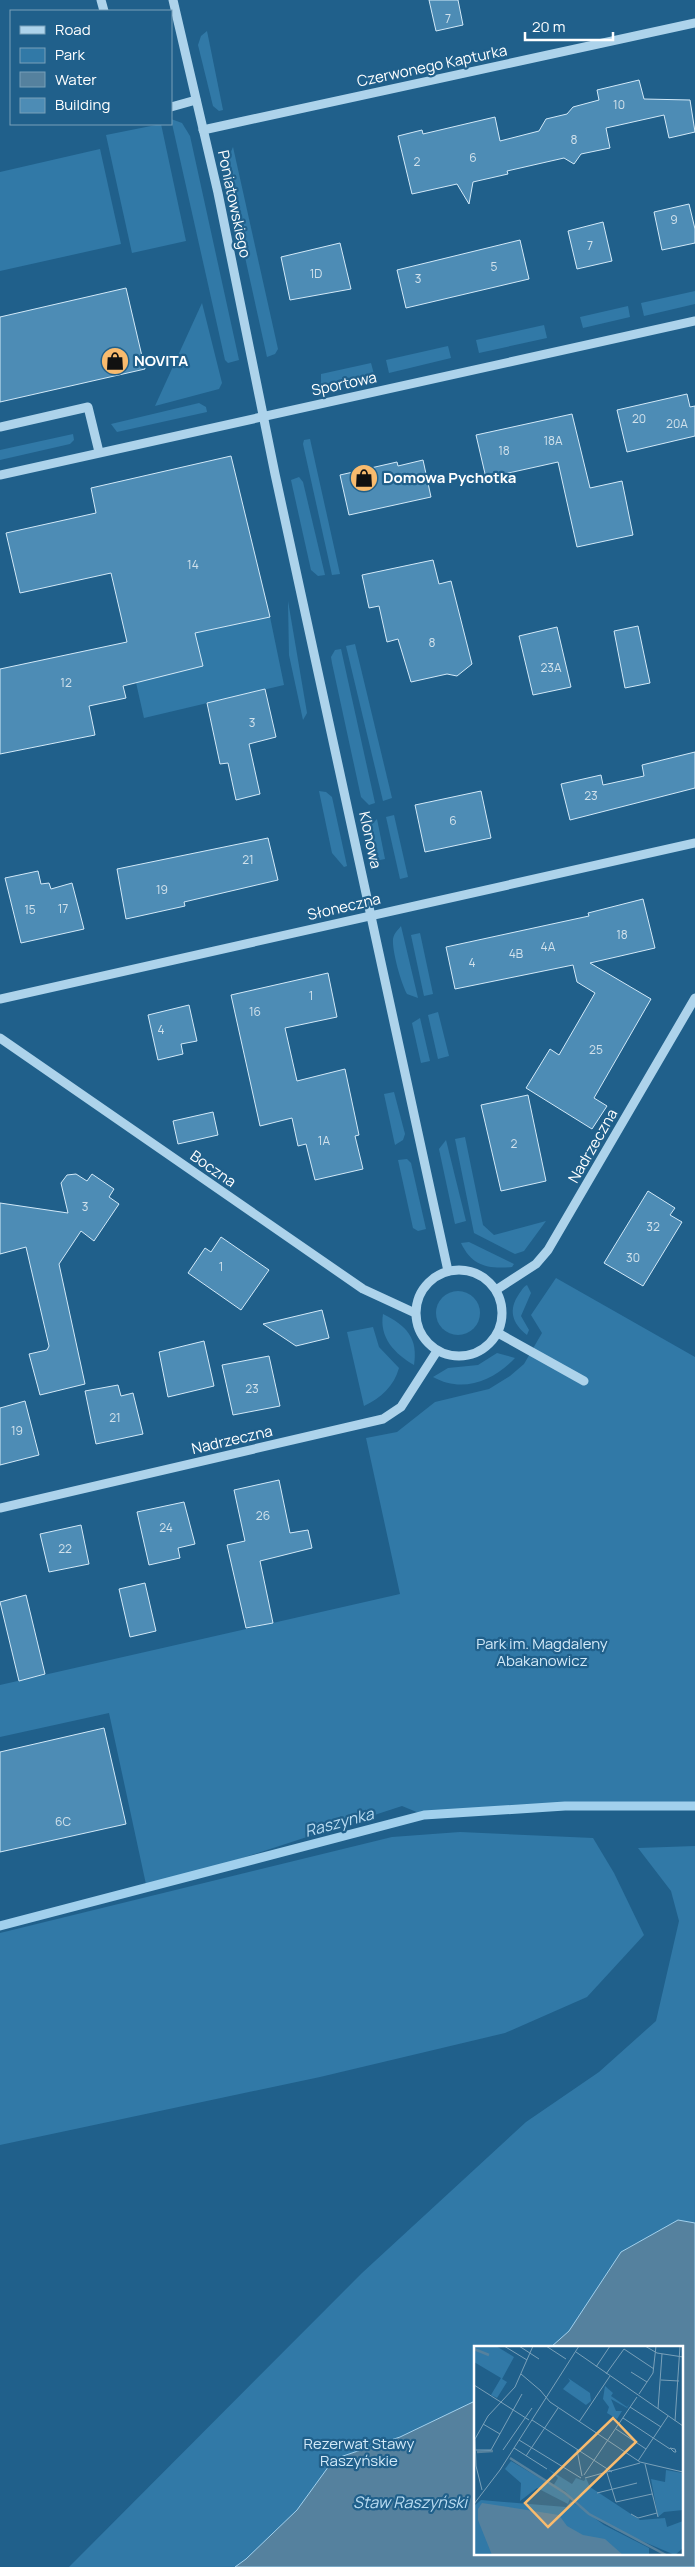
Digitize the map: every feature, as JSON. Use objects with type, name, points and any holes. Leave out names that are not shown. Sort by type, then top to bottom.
[{"type":"street","name":"Poniatowskiego","points":[[173,0],[204,130],[263,416]]},
{"type":"street","name":"Czerwonego Kapturka","points":[[204,130],[695,23]]},
{"type":"street","points":[[172,107],[196,100]]},
{"type":"street","name":"Sportowa","points":[[0,475],[695,322]]},
{"type":"street","points":[[0,428],[88,407],[99,452]]},
{"type":"street","name":"Klonowa","points":[[263,416],[373,915],[448,1271]]},
{"type":"street","name":"Słoneczna","points":[[0,1000],[695,843]]},
{"type":"street","name":"Nadrzeczna","points":[[496,1290],[536,1264],[548,1250],[695,998]]},
{"type":"street","name":"Boczna","points":[[0,1038],[363,1289],[415,1313]]},
{"type":"street","points":[[462,1270],[475,1273],[487,1280],[496,1290],[502,1304],[502,1319],[498,1333],[489,1344],[471,1354],[451,1356],[437,1351],[421,1335],[415,1313],[418,1298],[424,1286],[435,1276],[448,1271],[462,1270]]},
{"type":"street","points":[[498,1333],[584,1382]]},
{"type":"street","name":"Nadrzeczna","points":[[0,1508],[383,1420],[401,1407],[437,1351]]},
{"type":"green space","points":[[207,31],[223,110],[219,111],[213,106],[198,45],[201,36]]},
{"type":"green space","points":[[172,119],[182,123],[190,136],[239,360],[228,363],[225,360]]},
{"type":"green space","points":[[161,125],[186,241],[132,253],[106,135]]},
{"type":"green space","points":[[233,147],[278,349],[275,354],[267,357],[225,166]]},
{"type":"green space","points":[[100,149],[121,244],[0,271],[0,172]]},
{"type":"green space","points":[[695,291],[695,304],[644,316],[641,303]]},
{"type":"green space","points":[[202,303],[222,383],[219,389],[155,406]]},
{"type":"green space","points":[[628,306],[630,317],[583,328],[580,317]]},
{"type":"green space","points":[[544,325],[547,338],[479,353],[476,340]]},
{"type":"green space","points":[[448,346],[451,358],[389,373],[386,360]]},
{"type":"green space","points":[[371,363],[375,378],[321,388],[321,374]]},
{"type":"green space","points":[[199,403],[206,407],[207,412],[117,432],[111,424]]},
{"type":"green space","points":[[73,434],[74,440],[70,444],[0,460],[0,450]]},
{"type":"green space","points":[[310,439],[340,574],[332,575],[303,444],[304,440]]},
{"type":"green space","points":[[299,477],[303,482],[325,575],[318,576],[311,570],[291,480]]},
{"type":"green space","points":[[288,601],[307,713],[303,720],[289,655]]},
{"type":"green space","points":[[270,617],[284,685],[144,718],[128,647]]},
{"type":"green space","points":[[355,644],[392,798],[383,801],[346,646]]},
{"type":"green space","points":[[341,649],[375,803],[369,805],[361,797],[332,663],[331,657],[335,650]]},
{"type":"green space","points":[[319,791],[326,792],[332,797],[347,866],[344,867],[332,853]]},
{"type":"green space","points":[[394,815],[408,877],[400,879],[386,817]]},
{"type":"green space","points":[[377,819],[385,859],[375,861],[368,828]]},
{"type":"green space","points":[[401,926],[418,998],[407,994],[395,959],[393,939]]},
{"type":"green space","points":[[420,933],[433,994],[424,996],[411,935]]},
{"type":"green space","points":[[438,1012],[449,1056],[438,1059],[428,1015]]},
{"type":"green space","points":[[420,1018],[430,1061],[421,1063],[412,1023]]},
{"type":"green space","points":[[394,1092],[405,1134],[403,1140],[395,1145],[384,1094]]},
{"type":"green space","points":[[465,1137],[483,1225],[494,1235],[546,1221],[524,1251],[515,1254],[474,1233],[455,1139]]},
{"type":"green space","points":[[446,1140],[466,1221],[455,1224],[439,1149]]},
{"type":"green space","points":[[407,1159],[411,1163],[426,1229],[418,1231],[413,1228],[398,1160]]},
{"type":"green space","points":[[469,1242],[514,1264],[512,1267],[495,1267],[481,1264],[470,1257],[461,1243]]},
{"type":"green space","name":"Park im. Magdaleny Abakanowicz","points":[[556,1278],[695,1357],[695,1804],[565,1806],[424,1815],[402,1806],[147,1889],[109,1713],[0,1737],[0,1685],[400,1594],[366,1438],[397,1432],[435,1402],[489,1389],[510,1376],[524,1364],[542,1333],[531,1315]]},
{"type":"green space","points":[[527,1285],[531,1293],[521,1316],[529,1330],[527,1335],[515,1321],[513,1311],[516,1300]]},
{"type":"green space","points":[[454,1291],[462,1291],[474,1297],[480,1313],[474,1329],[462,1335],[454,1335],[442,1329],[436,1317],[436,1309],[442,1297]]},
{"type":"green space","points":[[383,1314],[399,1323],[409,1334],[414,1347],[414,1365],[401,1356],[386,1338],[382,1323]]},
{"type":"green space","points":[[373,1327],[379,1347],[399,1368],[394,1380],[386,1391],[364,1406],[347,1332]]},
{"type":"green space","points":[[497,1353],[515,1358],[487,1379],[466,1384],[455,1384],[433,1377],[448,1368],[478,1365]]},
{"type":"green space","points":[[460,1832],[593,1838],[614,1873],[644,1935],[587,1997],[505,2033],[320,2077],[0,2145],[0,1933],[392,1837]]},
{"type":"green space","name":"Rezerwat Stawy Raszyńskie","points":[[695,1846],[695,2567],[69,2567],[362,2273],[526,2122],[599,2072],[656,2021],[679,1921],[671,1891],[638,1848]]},
{"type":"water","name":"Staw Raszyński","points":[[678,2220],[695,2223],[695,2567],[235,2567],[246,2559],[297,2510],[334,2459],[400,2437],[474,2401],[474,2554],[682,2554],[682,2346],[552,2346],[569,2331],[621,2252]]},
{"type":"building","points":[[429,0],[458,0],[463,25],[436,31]]},
{"type":"building","points":[[639,80],[644,99],[690,100],[695,132],[669,138],[664,115],[606,128],[610,148],[581,154],[574,164],[564,158],[507,171],[508,174],[473,182],[469,204],[457,184],[412,194],[398,136],[422,130],[423,134],[495,117],[500,141],[539,131],[546,119],[567,114],[573,107],[599,100],[597,90]]},
{"type":"building","points":[[689,204],[695,229],[695,243],[662,250],[654,212]]},
{"type":"building","points":[[603,222],[612,261],[577,269],[568,231]]},
{"type":"building","points":[[520,240],[529,279],[406,308],[397,270]]},
{"type":"building","points":[[340,243],[351,289],[290,300],[281,257]]},
{"type":"building","points":[[126,288],[145,369],[0,402],[0,317]]},
{"type":"building","points":[[687,394],[690,407],[695,406],[695,436],[627,452],[617,410]]},
{"type":"building","points":[[572,414],[590,488],[622,481],[633,535],[577,547],[558,462],[486,478],[476,435]]},
{"type":"building","points":[[231,456],[270,617],[195,633],[203,666],[123,686],[126,698],[89,706],[95,735],[0,754],[0,669],[127,642],[111,573],[20,593],[6,533],[96,513],[91,488]]},
{"type":"building","points":[[423,460],[431,497],[349,515],[340,475],[397,462],[398,466]]},
{"type":"building","points":[[433,560],[439,584],[451,581],[472,664],[457,676],[447,674],[411,682],[398,639],[387,642],[379,606],[369,608],[362,575]]},
{"type":"building","points":[[638,626],[650,683],[625,688],[614,631]]},
{"type":"building","points":[[557,627],[571,687],[533,695],[519,636]]},
{"type":"building","points":[[265,689],[276,737],[249,744],[260,794],[236,800],[228,763],[220,764],[207,703]]},
{"type":"building","points":[[695,752],[695,788],[570,820],[561,784],[601,775],[603,785],[644,776],[642,765]]},
{"type":"building","points":[[481,791],[491,838],[425,852],[415,805]]},
{"type":"building","points":[[268,838],[278,880],[184,902],[185,906],[126,919],[117,869]]},
{"type":"building","points":[[38,871],[41,884],[49,883],[51,889],[72,883],[84,929],[21,943],[5,878]]},
{"type":"building","points":[[643,899],[655,948],[590,963],[651,999],[594,1098],[607,1106],[592,1129],[526,1088],[550,1049],[559,1055],[595,993],[577,982],[573,965],[455,989],[446,947],[589,916],[588,913]]},
{"type":"building","points":[[328,973],[337,1017],[285,1028],[297,1081],[345,1069],[359,1135],[355,1136],[363,1169],[315,1180],[306,1144],[298,1146],[292,1118],[260,1126],[231,995]]},
{"type":"building","points":[[189,1005],[197,1041],[181,1044],[183,1054],[158,1060],[148,1015]]},
{"type":"building","points":[[528,1095],[546,1181],[501,1191],[481,1105]]},
{"type":"building","points":[[213,1112],[218,1135],[178,1144],[173,1121]]},
{"type":"building","points":[[76,1174],[87,1181],[92,1174],[114,1189],[109,1197],[119,1204],[94,1241],[81,1231],[59,1264],[85,1384],[40,1395],[29,1354],[47,1350],[49,1346],[26,1247],[0,1254],[0,1203],[68,1213],[61,1183],[67,1175]]},
{"type":"building","points":[[648,1191],[675,1208],[670,1215],[682,1222],[643,1286],[604,1263]]},
{"type":"building","points":[[221,1237],[269,1270],[241,1310],[188,1273],[205,1248],[211,1252]]},
{"type":"building","points":[[322,1310],[329,1338],[296,1346],[263,1324]]},
{"type":"building","points":[[204,1341],[214,1386],[168,1397],[159,1352]]},
{"type":"building","points":[[269,1356],[280,1406],[233,1415],[222,1365]]},
{"type":"building","points":[[118,1385],[121,1396],[133,1393],[143,1434],[96,1444],[85,1391]]},
{"type":"building","points":[[25,1401],[39,1455],[0,1465],[0,1408]]},
{"type":"building","points":[[279,1480],[290,1533],[308,1530],[312,1548],[260,1561],[273,1623],[246,1628],[227,1545],[245,1541],[234,1490]]},
{"type":"building","points":[[184,1502],[195,1544],[178,1548],[180,1558],[149,1565],[137,1512]]},
{"type":"building","points":[[81,1525],[89,1564],[49,1572],[40,1534]]},
{"type":"building","points":[[145,1583],[156,1631],[130,1637],[119,1589]]},
{"type":"building","points":[[26,1595],[45,1674],[19,1681],[0,1602]]},
{"type":"building","points":[[104,1728],[126,1824],[0,1852],[0,1752]]},
{"type":"waterway","name":"Raszynka","points":[[0,1926],[424,1815],[565,1806],[695,1806]]},
{"type":"place","name":"NOVITA","points":[[115,361]]},
{"type":"place","name":"Domowa Pychotka","points":[[364,478]]}]
